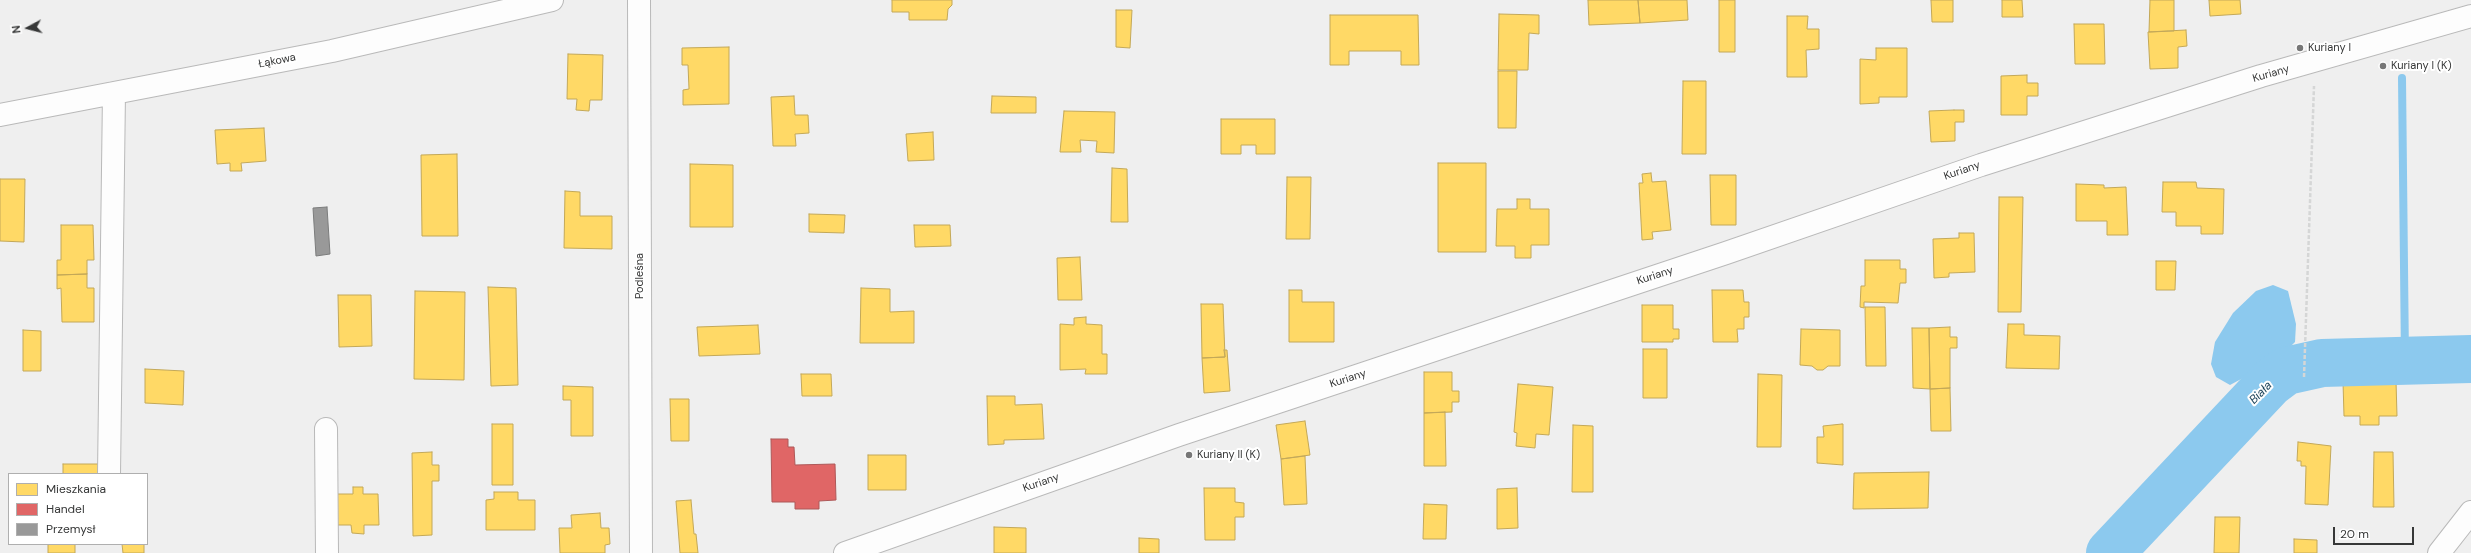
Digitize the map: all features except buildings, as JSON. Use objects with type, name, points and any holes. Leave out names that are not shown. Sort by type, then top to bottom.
[{"type":"main road","name":"Łąkowa","points":[[0,115],[332,51],[552,0]]},
{"type":"main road","name":"Podleśna","points":[[639,0],[642,553]]},
{"type":"main road","name":"Kuriany","points":[[845,553],[1179,435],[1726,253],[1981,165],[2315,61],[2471,16]]},
{"type":"main road","points":[[109,473],[114,93]]},
{"type":"main road","points":[[326,429],[327,553]]},
{"type":"main road","points":[[2439,553],[2471,512]]},
{"type":"path","points":[[2304,377],[2315,61]]},
{"type":"water","points":[[2273,285],[2288,291],[2296,324],[2295,342],[2277,360],[2230,385],[2216,377],[2211,364],[2215,342],[2233,313],[2256,291]]},
{"type":"waterway","points":[[2402,78],[2405,360]]},
{"type":"waterway","name":"Biała","points":[[2110,553],[2270,383],[2286,371],[2322,363],[2471,359]]},
{"type":"place","name":"Kuriany I","points":[[2300,48]]},
{"type":"place","name":"Kuriany I (K)","points":[[2383,66]]},
{"type":"place","name":"Kuriany II (K)","points":[[1189,455]]}]
